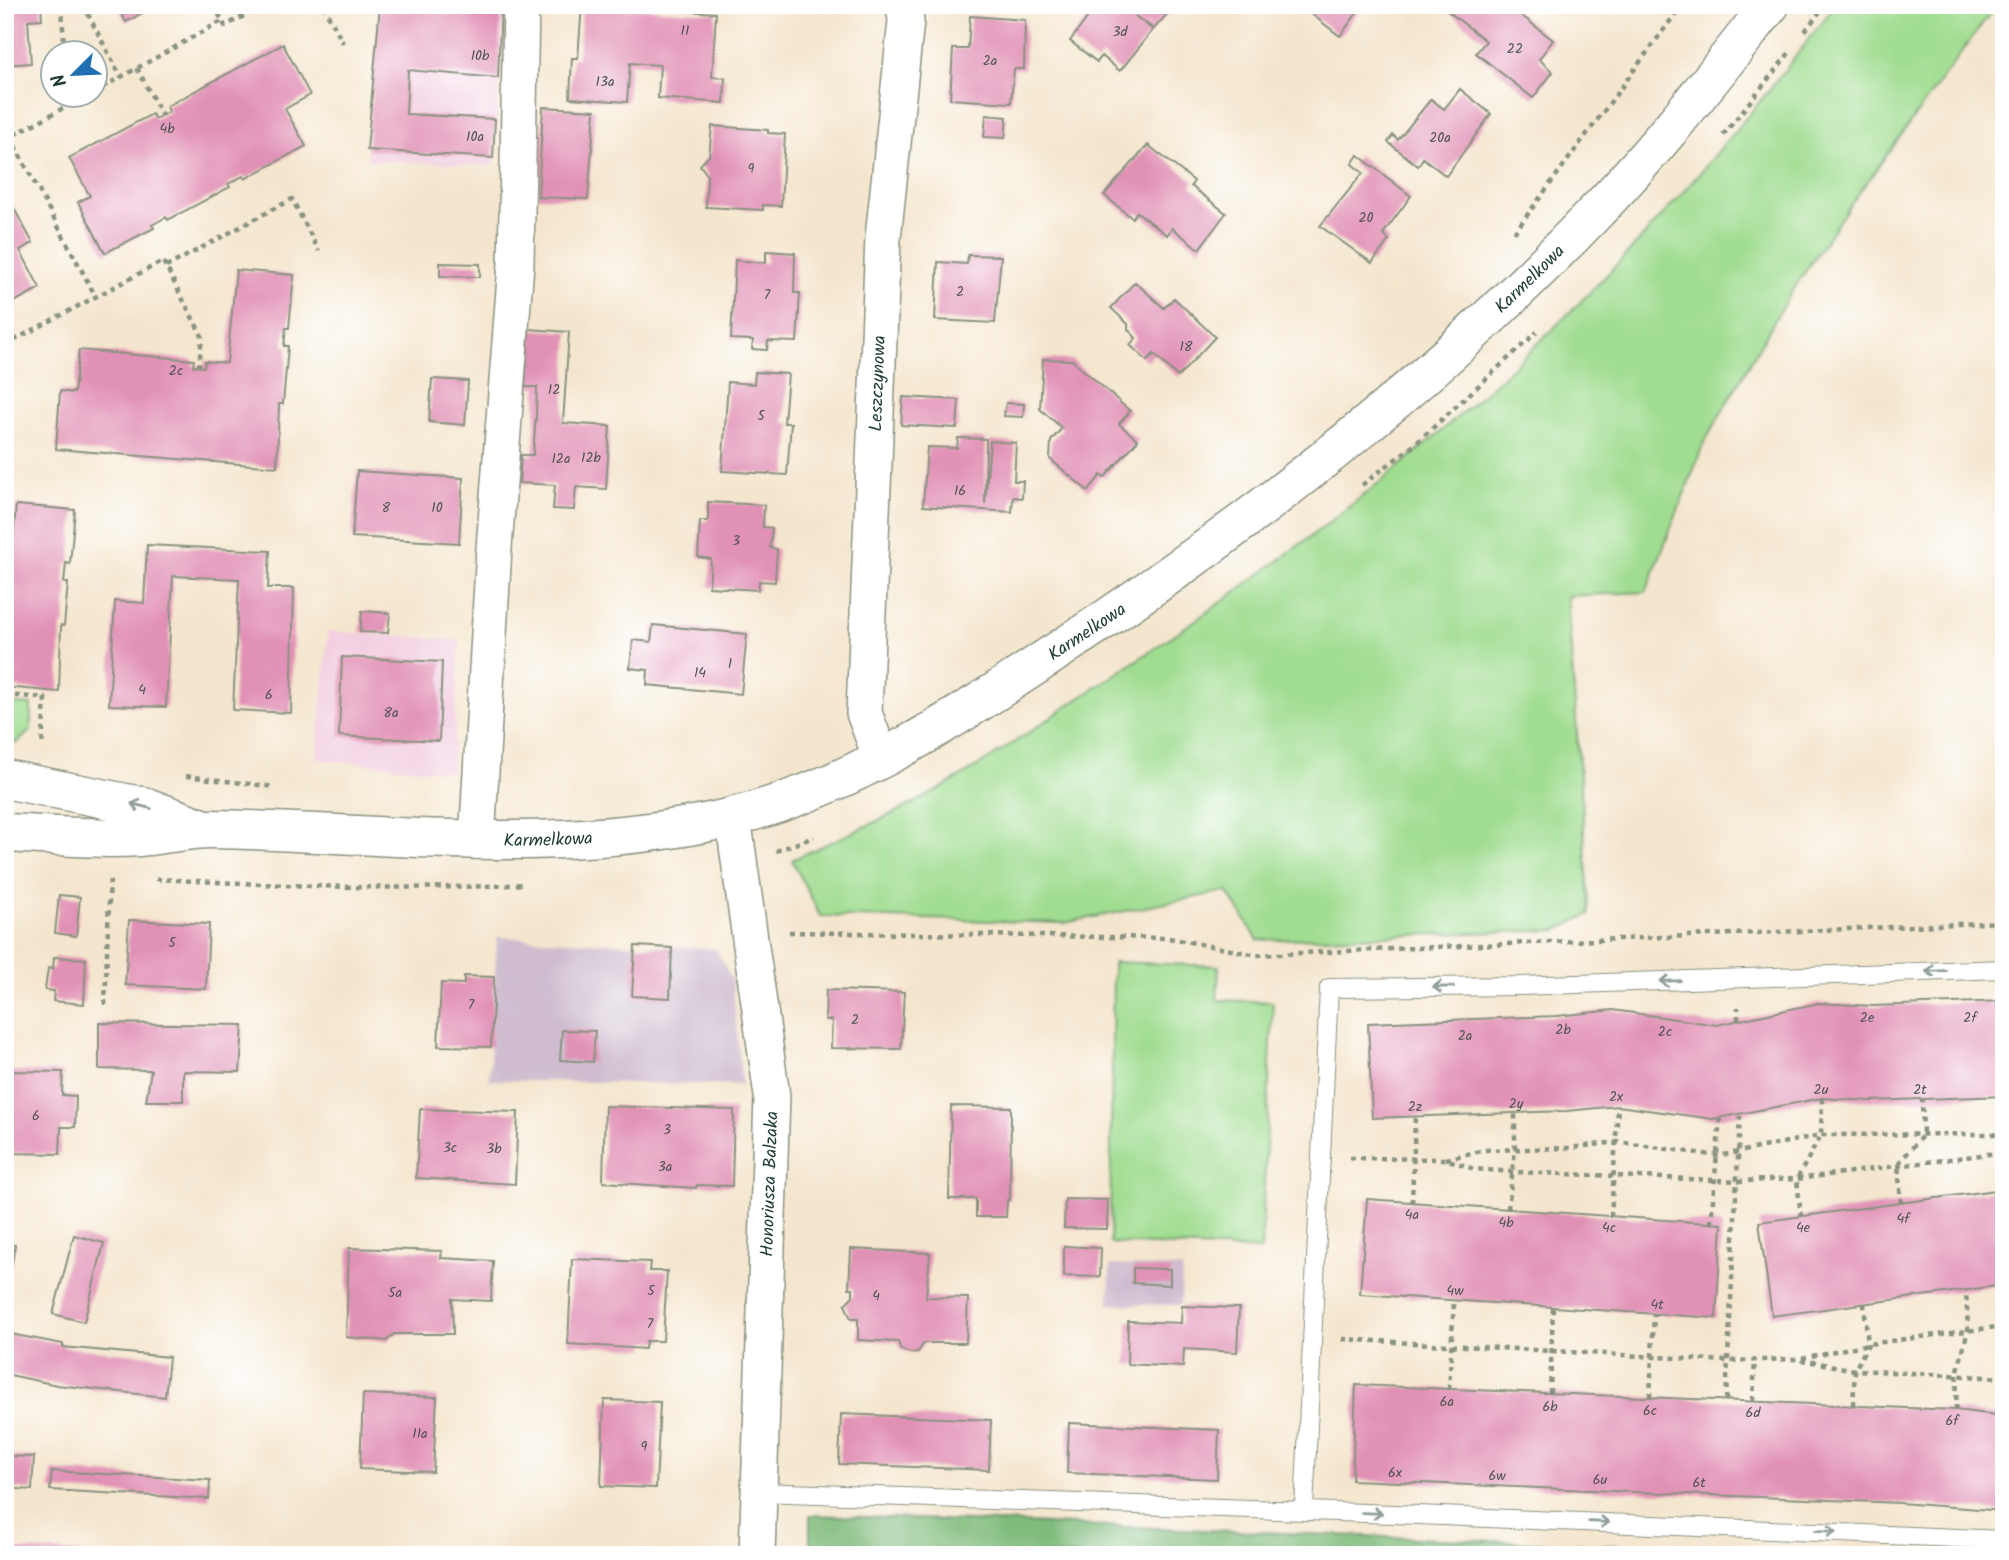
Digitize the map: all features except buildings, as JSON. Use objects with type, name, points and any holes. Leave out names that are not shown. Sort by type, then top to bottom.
[{"type":"street","points":[[477,841],[494,548],[516,264],[520,5]]},
{"type":"street","name":"Leszczynowa","points":[[881,758],[864,713],[883,238],[906,20],[904,5]]},
{"type":"street","name":"Karmelkowa","points":[[5,832],[137,837],[205,829],[477,841],[572,841],[629,836],[733,817],[801,797],[931,732],[1135,600],[1349,441],[1474,330],[1591,218],[1702,90],[1770,5]]},
{"type":"street","name":"Karmelkowa","points":[[5,779],[146,807],[205,829]]},
{"type":"street","name":"Honoriusza Balzaka","points":[[733,817],[772,1096],[757,1555]]},
{"type":"lane","points":[[1304,1510],[1329,988],[1520,986],[2004,969]]},
{"type":"lane","points":[[759,1492],[1304,1510],[2004,1540]]},
{"type":"path","points":[[62,5],[63,38]]},
{"type":"path","points":[[83,5],[121,77]]},
{"type":"path","points":[[214,5],[225,26],[265,5]]},
{"type":"path","points":[[323,5],[343,43]]},
{"type":"path","points":[[1506,243],[1682,5]]},
{"type":"path","points":[[108,84],[222,21]]},
{"type":"path","points":[[137,68],[162,116]]},
{"type":"path","points":[[5,144],[9,137],[65,108]]},
{"type":"path","points":[[9,137],[96,297]]},
{"type":"path","points":[[166,267],[292,200],[319,251]]},
{"type":"path","points":[[5,345],[163,261],[202,336],[200,366]]},
{"type":"path","points":[[5,422],[11,342]]},
{"type":"path","points":[[5,695],[45,698],[42,755]]},
{"type":"path","points":[[178,775],[286,789]]},
{"type":"path","points":[[106,1006],[110,869]]},
{"type":"path","points":[[96,876],[118,877]]},
{"type":"path","points":[[142,878],[325,886],[469,887],[532,883]]},
{"type":"path","points":[[749,931],[1169,938],[1257,955],[2004,922]]},
{"type":"path","points":[[1801,1217],[1797,1180],[1821,1135],[1822,1098]]},
{"type":"path","points":[[1901,1203],[1898,1164],[1923,1135],[1922,1099]]},
{"type":"path","points":[[1611,1216],[1618,1106]]},
{"type":"path","points":[[1508,1209],[1516,1150],[1515,1113]]},
{"type":"path","points":[[1412,1203],[1415,1116]]},
{"type":"path","points":[[1726,1400],[1739,1181],[1740,1116]]},
{"type":"path","points":[[1711,1223],[1719,1156],[1720,1119]]},
{"type":"path","points":[[1321,1157],[1446,1159],[1484,1150],[1569,1149],[1617,1142],[1719,1156],[1821,1135],[1993,1134],[2004,1137]]},
{"type":"path","points":[[1446,1159],[1474,1168],[1514,1172],[1739,1181],[1797,1180],[1898,1164],[1997,1155],[2004,1152]]},
{"type":"path","points":[[1997,1155],[2003,1189]]},
{"type":"path","points":[[1956,1410],[1957,1374],[1968,1331],[1966,1290]]},
{"type":"path","points":[[1449,1388],[1454,1301]]},
{"type":"path","points":[[1853,1405],[1855,1370],[1868,1344],[1864,1304]]},
{"type":"path","points":[[1550,1393],[1553,1307]]},
{"type":"path","points":[[1650,1397],[1654,1314]]},
{"type":"path","points":[[1313,1338],[1727,1361],[1797,1359],[1868,1344],[2004,1326]]},
{"type":"path","points":[[1797,1359],[1855,1370],[2004,1378]]},
{"type":"path","points":[[1753,1401],[1755,1360]]},
{"type":"shaded area","points":[[380,5],[505,5],[493,166],[367,160]]},
{"type":"shaded area","points":[[328,631],[460,640],[452,772],[317,759]]},
{"type":"shaded area","points":[[497,937],[716,949],[732,980],[742,1085],[489,1080]]},
{"type":"shaded area","points":[[1110,1265],[1182,1268],[1181,1305],[1109,1304]]},
{"type":"green space","points":[[1835,5],[1996,5],[1840,219],[1785,302],[1704,443],[1646,592],[1567,596],[1590,914],[1557,930],[1258,940],[1227,891],[1064,923],[820,916],[792,860],[896,812],[983,763],[1221,602],[1338,516],[1395,470],[1504,375],[1632,249],[1737,130]]},
{"type":"green space","points":[[5,703],[31,705],[31,730],[17,743],[5,741]]},
{"type":"green space","points":[[1113,962],[1219,966],[1217,1000],[1273,1002],[1261,1250],[1110,1243]]},
{"type":"green space","points":[[810,1515],[1864,1555],[810,1555]]}]
